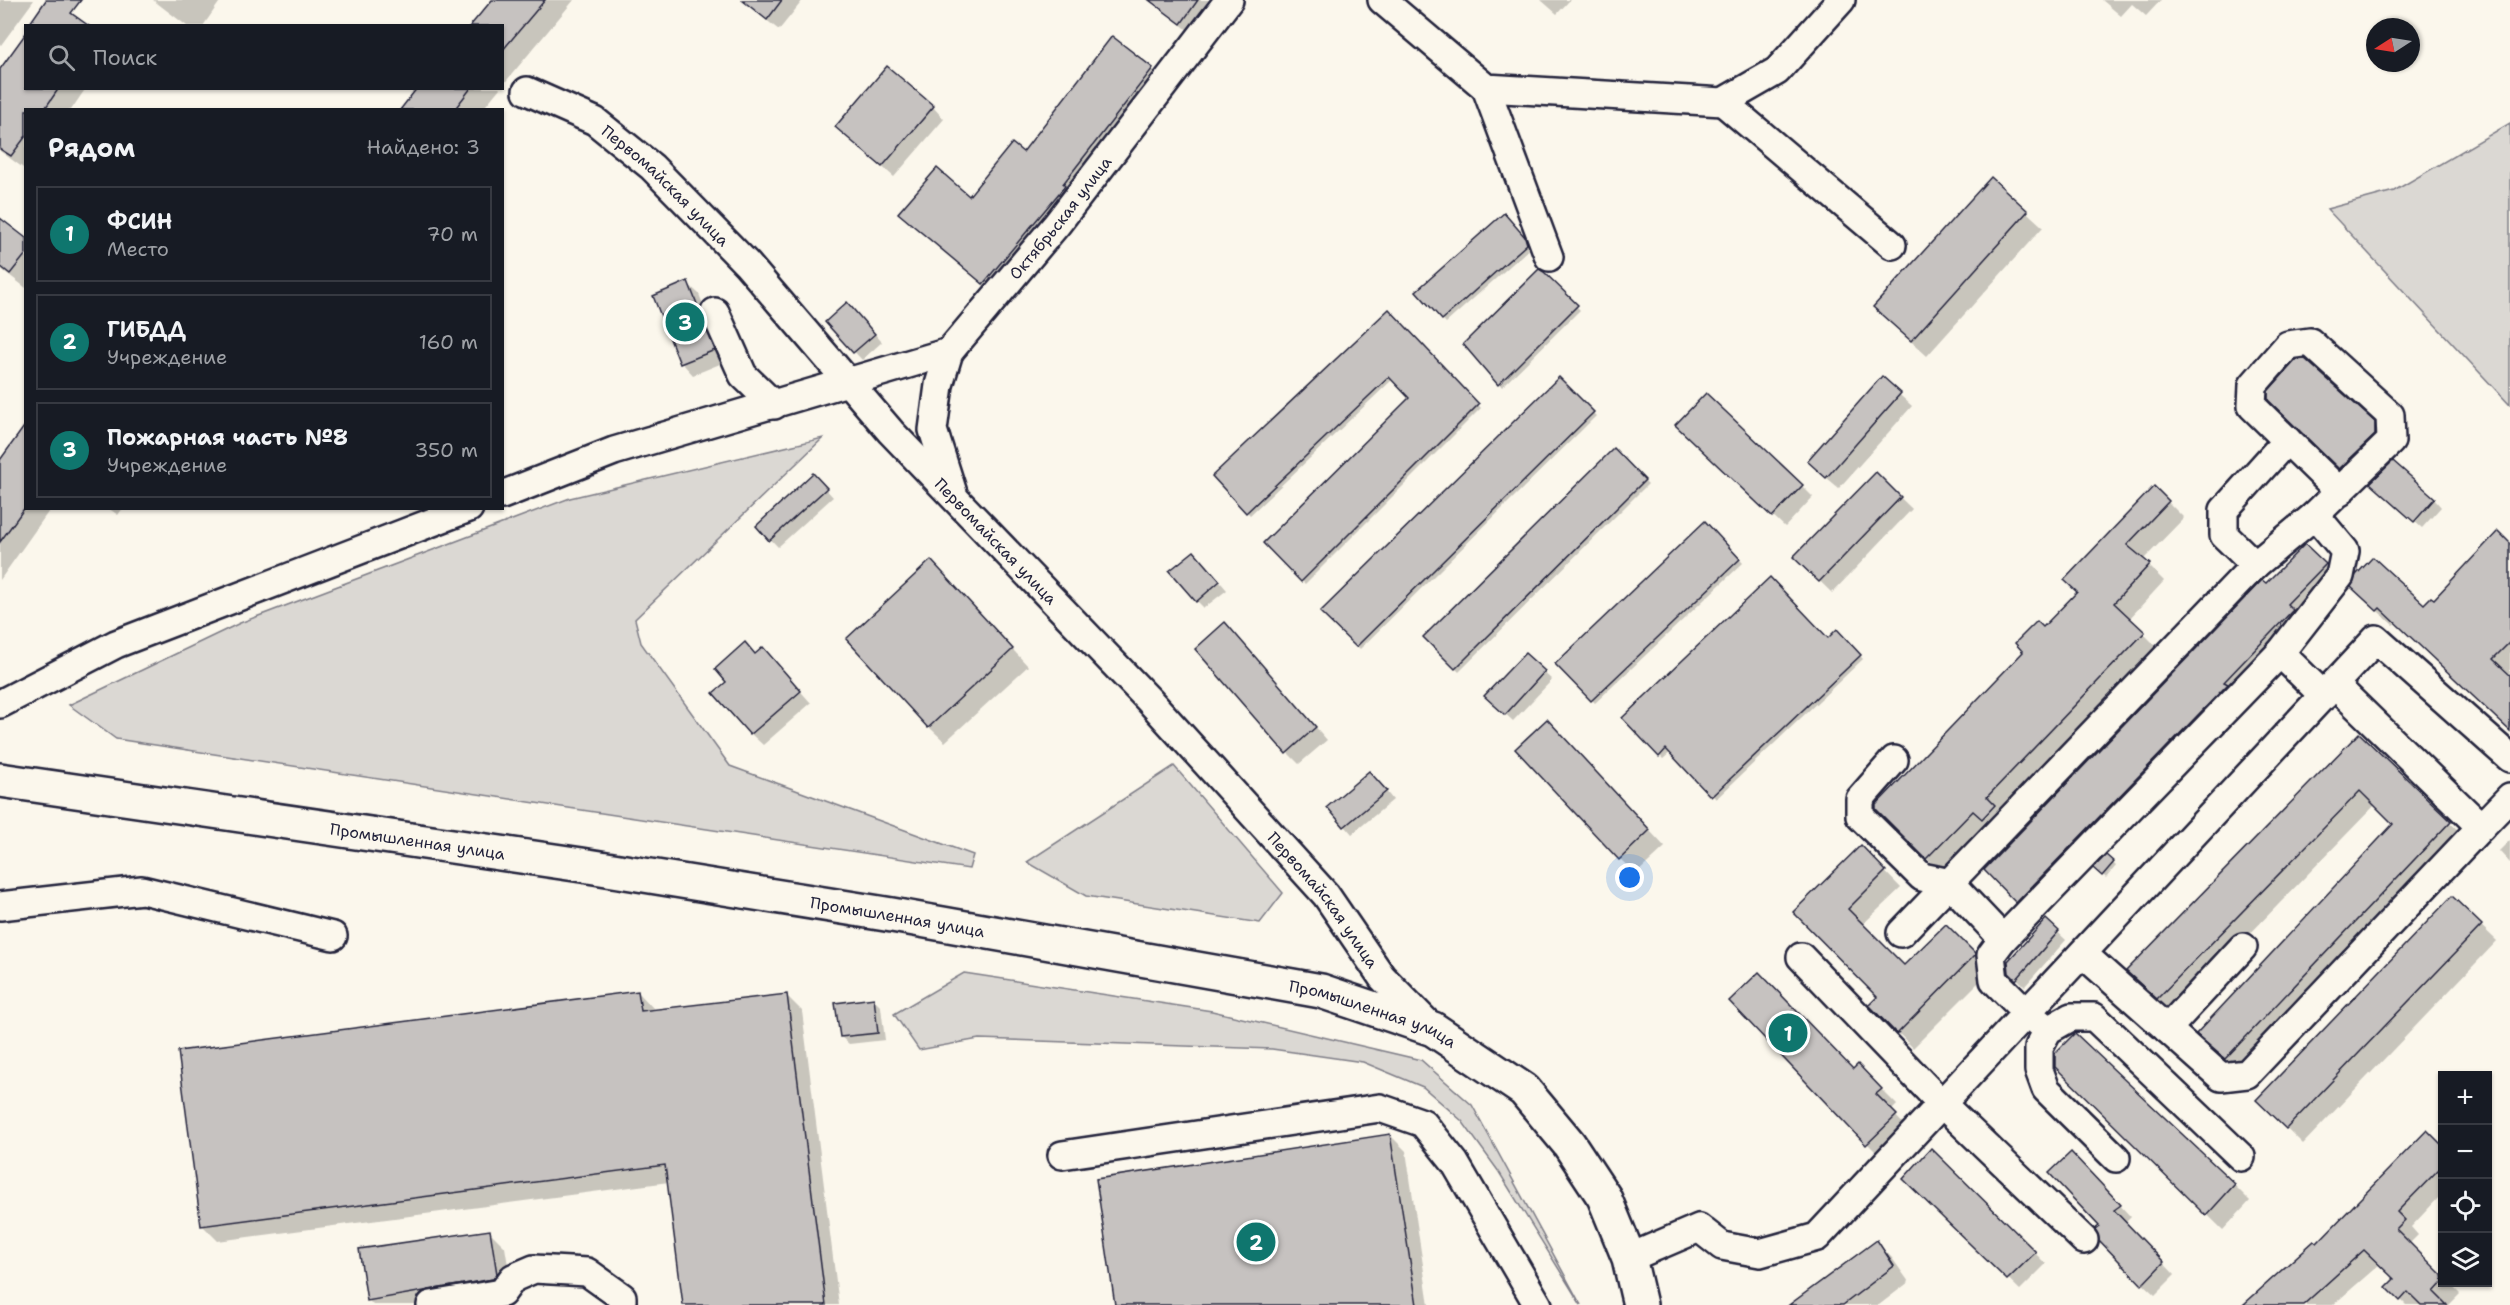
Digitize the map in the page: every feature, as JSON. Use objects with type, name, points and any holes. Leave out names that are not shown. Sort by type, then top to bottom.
[{"type":"main road","name":"Промышленная улица","points":[[0,780],[605,869],[1137,957],[1321,991],[1433,1029],[1524,1090],[1569,1144],[1604,1197],[1629,1258],[1640,1305]]},
{"type":"street","name":"Октябрьская улица","points":[[949,352],[1057,224],[1229,0]]},
{"type":"street","points":[[1382,0],[1486,88],[1549,257]]},
{"type":"street","points":[[1486,88],[1723,102],[1778,71],[1841,0]]},
{"type":"street","name":"Первомайская улица","points":[[527,91],[595,121],[652,167],[747,264],[850,381],[891,432],[1149,700],[1326,895],[1382,976],[1433,1029]]},
{"type":"street","points":[[1723,102],[1892,245]]},
{"type":"street","points":[[715,312],[743,375],[774,405]]},
{"type":"street","points":[[1901,933],[2255,565],[2315,515],[2340,492],[2391,441],[2390,415],[2310,342],[2288,345],[2253,385],[2252,406],[2340,492]]},
{"type":"street","points":[[504,494],[614,451],[949,352]]},
{"type":"street","points":[[949,352],[939,385],[933,430],[955,498]]},
{"type":"street","points":[[2255,565],[2224,536],[2224,510],[2288,440]]},
{"type":"street","points":[[0,704],[116,644],[464,510]]},
{"type":"street","points":[[2048,1030],[1994,980],[1991,955],[2002,939],[2280,653],[2340,576],[2345,551],[2315,515]]},
{"type":"street","points":[[1629,1258],[1699,1228],[1722,1246],[1760,1253],[1816,1238],[2376,639],[2510,758]]},
{"type":"street","points":[[2280,653],[2329,690],[2481,827]]},
{"type":"street","points":[[1894,760],[1860,799],[1860,816],[1922,877],[1950,883],[2002,939]]},
{"type":"street","points":[[2083,954],[2221,1077],[2247,1074],[2510,797]]},
{"type":"street","points":[[0,906],[142,890],[333,936]]},
{"type":"street","points":[[2167,1029],[2243,947]]},
{"type":"street","points":[[1801,957],[1942,1104],[2084,1240]]},
{"type":"street","points":[[2116,1158],[2046,1089],[2039,1070],[2039,1047],[2048,1030],[2072,1017],[2094,1017],[2241,1157]]},
{"type":"street","points":[[1062,1155],[1380,1108],[1423,1122],[1455,1163],[1538,1305]]},
{"type":"street","points":[[431,1305],[502,1293],[513,1278],[534,1269],[587,1272],[622,1297],[622,1305]]},
{"type":"shaded area","points":[[2510,123],[2510,405],[2327,209],[2394,191]]},
{"type":"shaded area","points":[[823,438],[635,619],[641,643],[730,766],[973,855],[969,869],[116,739],[69,705],[240,623],[570,498]]},
{"type":"shaded area","points":[[1174,766],[1283,893],[1260,923],[1086,896],[1027,862]]},
{"type":"shaded area","points":[[964,973],[1212,1011],[1421,1060],[1472,1105],[1581,1305],[1499,1172],[1462,1121],[1423,1087],[1363,1062],[1272,1049],[979,1039],[919,1050],[894,1014]]},
{"type":"building","points":[[46,0],[81,0],[71,13],[86,24],[29,24]]},
{"type":"building","points":[[492,0],[545,0],[504,49],[504,24],[472,24]]},
{"type":"building","points":[[742,0],[782,0],[767,20]]},
{"type":"building","points":[[1149,0],[1198,0],[1181,24]]},
{"type":"building","points":[[24,36],[24,90],[58,90],[45,108],[24,108],[24,139],[11,156],[0,149],[0,69]]},
{"type":"building","points":[[1112,36],[1153,68],[1063,184],[1065,186],[983,284],[898,213],[937,168],[969,196],[1012,143],[1023,152]]},
{"type":"building","points":[[887,66],[934,106],[882,167],[835,127]]},
{"type":"building","points":[[415,90],[469,90],[456,108],[402,108]]},
{"type":"building","points":[[1991,177],[2028,211],[1911,341],[1873,307]]},
{"type":"building","points":[[1504,213],[1525,237],[1527,244],[1442,320],[1416,291]]},
{"type":"building","points":[[0,218],[24,236],[24,256],[10,274],[0,266]]},
{"type":"building","points":[[1539,269],[1578,305],[1498,385],[1463,344]]},
{"type":"building","points":[[688,281],[715,350],[680,364],[653,296]]},
{"type":"building","points":[[847,302],[875,334],[853,353],[825,322]]},
{"type":"building","points":[[1389,309],[1479,404],[1301,582],[1263,543],[1409,398],[1389,377],[1246,513],[1212,476]]},
{"type":"building","points":[[2305,359],[2375,422],[2375,435],[2339,469],[2268,400],[2268,391],[2296,360]]},
{"type":"building","points":[[1882,376],[1901,393],[1826,478],[1807,461]]},
{"type":"building","points":[[1559,377],[1594,412],[1356,647],[1320,612]]},
{"type":"building","points":[[1706,393],[1803,485],[1772,517],[1675,425]]},
{"type":"building","points":[[24,427],[24,509],[0,542],[0,460]]},
{"type":"building","points":[[1614,448],[1645,480],[1455,669],[1423,637]]},
{"type":"building","points":[[2393,461],[2435,498],[2414,522],[2370,483]]},
{"type":"building","points":[[1876,472],[1901,497],[1819,582],[1793,557]]},
{"type":"building","points":[[813,473],[827,488],[769,541],[756,526]]},
{"type":"building","points":[[2154,486],[2169,501],[2127,545],[2150,564],[2114,603],[2145,632],[1987,797],[1995,805],[1982,819],[1973,811],[1926,859],[1876,809],[1876,805],[2023,652],[2015,643],[2037,621],[2043,627],[2077,592],[2064,580]]},
{"type":"building","points":[[1705,521],[1740,559],[1591,701],[1555,664]]},
{"type":"building","points":[[2498,531],[2510,543],[2510,642],[2493,659],[2510,675],[2510,731],[2380,608],[2377,611],[2351,587],[2356,575],[2373,557],[2424,604],[2431,597],[2434,599]]},
{"type":"building","points":[[2305,544],[2326,564],[2287,604],[2293,610],[2224,682],[2228,684],[2016,903],[1984,870],[2262,580],[2266,583]]},
{"type":"building","points":[[1194,551],[1220,581],[1196,602],[1169,571]]},
{"type":"building","points":[[931,560],[1013,649],[928,728],[846,639]]},
{"type":"building","points":[[1770,577],[1828,638],[1837,629],[1861,655],[1711,797],[1666,749],[1659,757],[1622,718]]},
{"type":"building","points":[[1225,622],[1316,727],[1286,754],[1195,649]]},
{"type":"building","points":[[745,642],[755,654],[763,647],[801,691],[750,735],[713,693],[726,682],[715,669]]},
{"type":"building","points":[[1525,653],[1545,671],[1505,715],[1484,696]]},
{"type":"building","points":[[1547,719],[1650,830],[1619,860],[1515,749]]},
{"type":"building","points":[[2359,733],[2451,821],[2225,1059],[2196,1034],[2393,824],[2360,791],[2157,999],[2126,971]]},
{"type":"building","points":[[1369,771],[1387,791],[1344,827],[1327,807]]},
{"type":"building","points":[[1861,845],[1886,871],[1848,909],[1904,965],[1946,924],[1976,954],[1897,1034],[1869,1005],[1877,997],[1793,912]]},
{"type":"building","points":[[2106,855],[2114,862],[2102,876],[2093,868]]},
{"type":"building","points":[[2452,896],[2482,925],[2286,1129],[2256,1100]]},
{"type":"building","points":[[2046,919],[2059,931],[2016,980],[2009,973],[2008,961]]},
{"type":"building","points":[[1759,972],[1853,1069],[1858,1064],[1882,1089],[1876,1094],[1897,1115],[1866,1145],[1729,1001]]},
{"type":"building","points":[[638,991],[641,1011],[787,994],[826,1305],[683,1305],[665,1165],[201,1226],[178,1051]]},
{"type":"building","points":[[874,998],[878,1033],[840,1037],[835,1003]]},
{"type":"building","points":[[2075,1033],[2235,1184],[2206,1216],[2055,1067],[2055,1053]]},
{"type":"building","points":[[2427,1130],[2438,1141],[2438,1170],[2397,1212],[2405,1220],[2396,1229],[2438,1271],[2438,1287],[2434,1292],[2447,1305],[2421,1305],[2408,1292],[2400,1301],[2386,1287],[2394,1279],[2364,1250],[2303,1305],[2243,1305],[2314,1241],[2317,1243]]},
{"type":"building","points":[[1390,1134],[1417,1305],[1115,1305],[1096,1179]]},
{"type":"building","points":[[1931,1148],[2036,1252],[2007,1280],[1903,1179]]},
{"type":"building","points":[[2071,1152],[2121,1205],[2114,1210],[2164,1262],[2142,1285],[2099,1240],[2095,1229],[2099,1226],[2049,1173]]},
{"type":"building","points":[[490,1230],[497,1274],[493,1279],[367,1301],[359,1249]]},
{"type":"building","points":[[1877,1240],[1894,1266],[1843,1305],[1789,1305]]},
{"type":"place","name":"Пожарная часть №8","points":[[685,322]]},
{"type":"place","name":"ФСИН","points":[[1788,1033]]},
{"type":"place","name":"ГИБДД","points":[[1256,1242]]}]
